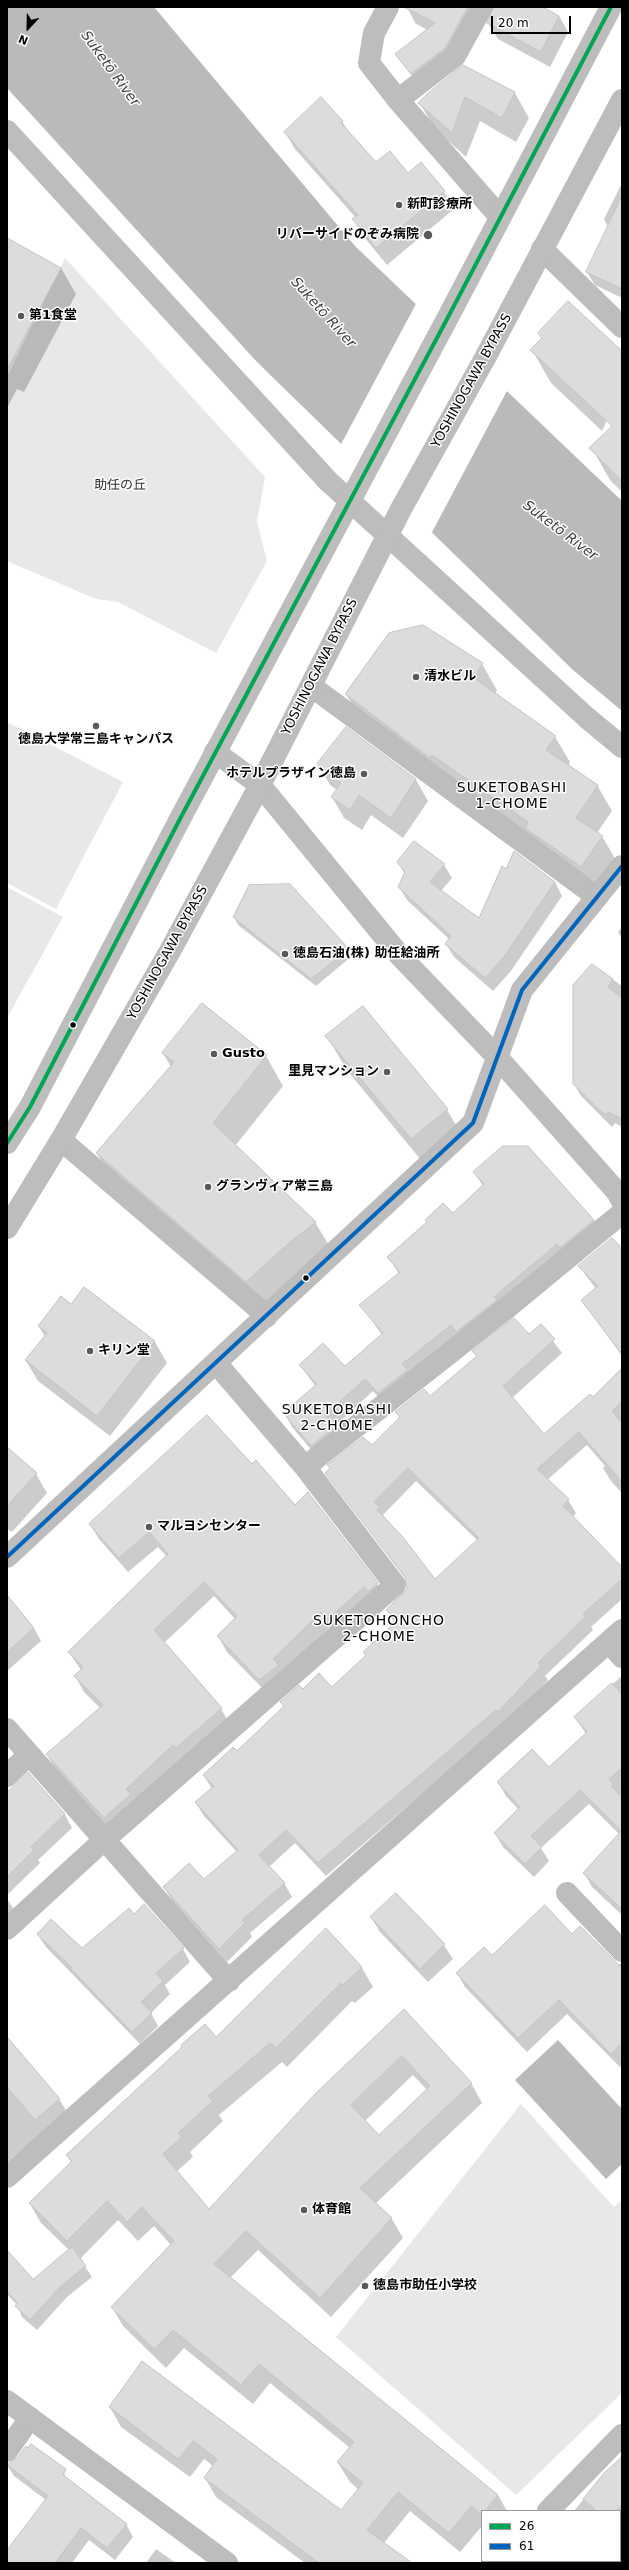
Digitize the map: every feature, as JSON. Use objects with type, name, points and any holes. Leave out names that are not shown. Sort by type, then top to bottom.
[{"type":"main road","points":[[388,7],[374,33],[369,63],[398,100],[500,217]]},
{"type":"main road","points":[[398,100],[455,56],[482,7]]},
{"type":"main road","points":[[7,1143],[30,1107],[215,752],[363,472],[446,321],[611,7]]},
{"type":"main road","name":"YOSHINOGAWA BYPASS","points":[[7,1228],[61,1140],[170,951],[260,785],[387,535],[485,358],[622,100]]},
{"type":"main road","points":[[7,131],[328,481],[586,717],[622,747]]},
{"type":"main road","points":[[542,249],[622,327]]},
{"type":"main road","points":[[311,686],[597,896]]},
{"type":"main road","points":[[215,752],[260,785],[401,957],[498,1058],[620,1193]]},
{"type":"main road","points":[[7,1557],[473,1123],[522,990],[622,866]]},
{"type":"main road","points":[[61,1140],[267,1316]]},
{"type":"main road","points":[[304,1467],[502,1312],[622,1213]]},
{"type":"main road","points":[[7,1930],[104,1840],[394,1585],[304,1467],[216,1363]]},
{"type":"main road","points":[[7,2177],[229,1981],[618,1643]]},
{"type":"main road","points":[[7,1729],[229,1981]]},
{"type":"main road","points":[[7,1776],[29,1754]]},
{"type":"main road","points":[[567,1893],[622,1951]]},
{"type":"main road","points":[[7,2401],[223,2562]]},
{"type":"main road","points":[[7,2451],[30,2418]]},
{"type":"main road","points":[[550,2510],[622,2435]]},
{"type":"green space","name":"助任の丘","points":[[65,258],[265,477],[257,522],[267,561],[216,653],[118,602],[96,599],[7,561],[7,377]]},
{"type":"green space","points":[[7,722],[123,782],[56,909],[7,883]]},
{"type":"green space","points":[[7,887],[63,917],[7,1018]]},
{"type":"green space","points":[[521,2104],[614,2207],[622,2200],[622,2393],[516,2495],[336,2337]]},
{"type":"water","name":"Suketō River","points":[[7,7],[154,7],[355,246],[622,501],[622,711],[573,670],[257,362],[7,88]]},
{"type":"water","points":[[558,2040],[622,2109],[622,2164],[606,2179],[515,2080]]},
{"type":"pier","points":[[417,302],[508,389],[431,534],[340,446]]},
{"type":"building","points":[[404,7],[468,7],[445,48],[411,74],[395,54],[435,23]]},
{"type":"building","points":[[494,7],[543,7],[559,16],[541,52],[487,23]]},
{"type":"building","points":[[463,65],[515,92],[502,118],[465,97],[452,133],[418,103]]},
{"type":"building","points":[[321,97],[343,121],[341,123],[376,162],[390,151],[408,173],[421,162],[445,191],[376,248],[352,219],[358,215],[284,132]]},
{"type":"building","points":[[622,196],[622,289],[586,272]]},
{"type":"building","name":"第1食堂","points":[[7,238],[61,268],[7,370]]},
{"type":"building","points":[[568,301],[622,351],[622,481],[589,448],[612,426],[530,350],[542,338],[538,333]]},
{"type":"building","points":[[423,625],[483,663],[474,678],[556,736],[546,750],[598,785],[576,818],[603,836],[581,867],[525,828],[528,822],[432,755],[430,758],[345,694],[389,633]]},
{"type":"building","name":"ホテルプラザイン徳島","points":[[346,727],[416,779],[391,818],[359,795],[350,810],[331,797],[341,783],[317,764]]},
{"type":"building","points":[[414,841],[445,864],[430,882],[479,918],[502,866],[506,869],[514,851],[555,882],[503,958],[485,978],[445,944],[451,936],[398,887],[405,872],[397,862]]},
{"type":"building","points":[[290,884],[349,949],[311,979],[233,917],[249,885]]},
{"type":"building","points":[[592,964],[613,979],[608,987],[622,998],[622,1119],[608,1112],[605,1115],[573,1084],[573,985]]},
{"type":"building","name":"グランヴィア常三島","points":[[202,1003],[267,1055],[213,1123],[316,1222],[290,1242],[246,1282],[96,1153],[174,1062],[162,1053]]},
{"type":"building","name":"里見マンション","points":[[363,1006],[448,1109],[411,1139],[325,1036]]},
{"type":"building","points":[[503,1146],[528,1146],[594,1220],[560,1248],[557,1244],[494,1297],[497,1300],[456,1332],[451,1325],[402,1364],[408,1370],[378,1393],[365,1379],[325,1415],[335,1427],[311,1446],[283,1413],[317,1384],[299,1365],[323,1343],[345,1366],[383,1333],[359,1305],[400,1272],[387,1257],[427,1222],[425,1220],[443,1203],[453,1213],[484,1184],[473,1172]]},
{"type":"building","points":[[612,1238],[622,1248],[622,1354],[581,1300],[598,1286],[578,1266]]},
{"type":"building","name":"キリン堂","points":[[84,1287],[155,1341],[97,1416],[25,1360],[47,1333],[38,1326],[61,1296],[71,1304]]},
{"type":"building","points":[[514,1318],[529,1334],[541,1324],[555,1339],[503,1386],[544,1434],[590,1394],[593,1397],[622,1368],[622,1401],[612,1411],[622,1423],[622,1482],[579,1432],[537,1469],[569,1499],[563,1506],[622,1567],[622,1579],[583,1614],[586,1616],[538,1663],[541,1666],[498,1712],[496,1710],[318,1863],[286,1830],[259,1855],[285,1883],[242,1920],[245,1923],[219,1949],[163,1887],[189,1863],[204,1879],[238,1850],[195,1802],[214,1786],[203,1775],[233,1747],[237,1751],[284,1706],[280,1702],[299,1685],[303,1689],[319,1673],[332,1687],[366,1655],[363,1652],[397,1621],[386,1610],[407,1589],[405,1577],[325,1473],[330,1468],[327,1465],[363,1437],[372,1445],[400,1417],[395,1412],[424,1389],[430,1396],[477,1356],[472,1351]],"holes":[[[408,1468],[479,1538],[435,1579],[403,1537],[377,1510],[380,1507],[374,1502]]]},
{"type":"building","points":[[207,1415],[252,1464],[256,1460],[295,1505],[308,1492],[378,1583],[368,1592],[364,1587],[328,1619],[321,1612],[273,1659],[279,1665],[259,1680],[217,1636],[237,1616],[204,1582],[154,1630],[222,1708],[176,1748],[173,1745],[126,1789],[131,1794],[104,1818],[46,1754],[103,1705],[74,1676],[83,1667],[68,1652],[168,1554],[149,1532],[119,1558],[89,1524]]},
{"type":"building","points":[[7,1447],[37,1473],[7,1506]]},
{"type":"building","points":[[7,1595],[34,1628],[7,1652]]},
{"type":"building","points":[[612,1683],[622,1694],[622,1768],[609,1779],[613,1784],[611,1786],[622,1797],[622,1909],[583,1873],[621,1831],[580,1790],[531,1836],[542,1847],[525,1864],[494,1833],[520,1807],[497,1782],[532,1749],[549,1767],[587,1732],[574,1717]]},
{"type":"building","points":[[28,1772],[65,1814],[31,1847],[34,1850],[7,1877],[7,1793]]},
{"type":"building","points":[[396,1893],[445,1944],[420,1969],[370,1917]]},
{"type":"building","points":[[144,1904],[184,1948],[156,1973],[163,1981],[141,2002],[152,2013],[132,2032],[71,1969],[72,1968],[37,1934],[51,1919],[82,1948],[129,1908],[134,1914]]},
{"type":"building","points":[[545,1905],[572,1934],[580,1926],[622,1968],[622,2043],[611,2054],[559,2000],[518,2038],[456,1973],[484,1947],[492,1955]]},
{"type":"building","points":[[326,1928],[362,1967],[343,1985],[341,1983],[276,2048],[270,2043],[208,2096],[213,2101],[178,2133],[182,2137],[163,2154],[209,2209],[315,2094],[404,2009],[472,2083],[360,2188],[392,2218],[320,2298],[246,2231],[214,2264],[498,2495],[486,2510],[481,2510],[481,2514],[471,2506],[449,2533],[398,2492],[367,2530],[412,2563],[319,2563],[204,2478],[217,2459],[193,2441],[178,2459],[109,2407],[142,2361],[341,2510],[363,2483],[337,2462],[354,2442],[259,2364],[241,2385],[173,2330],[154,2349],[111,2307],[174,2241],[142,2207],[127,2222],[107,2201],[67,2241],[29,2203],[72,2161],[66,2155],[205,2024],[216,2037]],"holes":[[[402,2056],[430,2086],[379,2135],[351,2105]]]},
{"type":"building","points":[[7,2037],[60,2099],[35,2120],[7,2087]]},
{"type":"building","points":[[72,2247],[86,2266],[61,2286],[30,2320],[15,2306],[17,2303],[7,2291],[7,2250],[33,2279]]},
{"type":"building","points":[[31,2444],[66,2469],[63,2475],[127,2524],[107,2548],[81,2528],[55,2563],[7,2563],[7,2550],[48,2496],[7,2465],[17,2458],[26,2446],[28,2448]]},
{"type":"building","points":[[622,2457],[622,2504],[617,2510],[596,2510],[583,2499],[604,2473]]},
{"type":"transit line","name":"26","points":[[7,1143],[30,1107],[181,817],[446,321],[611,7]]},
{"type":"transit line","name":"61","points":[[7,1557],[473,1123],[522,990],[622,866]]},
{"type":"place","name":"新町診療所","points":[[399,205]]},
{"type":"place","name":"リバーサイドのぞみ病院","points":[[428,235]]},
{"type":"place","name":"第1食堂","points":[[21,316]]},
{"type":"place","name":"清水ビル","points":[[416,677]]},
{"type":"place","name":"徳島大学常三島キャンパス","points":[[96,726]]},
{"type":"place","name":"ホテルプラザイン徳島","points":[[364,774]]},
{"type":"place","name":"徳島石油(株) 助任給油所","points":[[285,954]]},
{"type":"place","name":"Gusto","points":[[214,1054]]},
{"type":"place","name":"里見マンション","points":[[387,1072]]},
{"type":"place","name":"グランヴィア常三島","points":[[208,1187]]},
{"type":"place","name":"キリン堂","points":[[90,1351]]},
{"type":"place","name":"マルヨシセンター","points":[[149,1527]]},
{"type":"place","name":"体育館","points":[[304,2210]]},
{"type":"place","name":"徳島市助任小学校","points":[[365,2286]]},
{"type":"district","name":"SUKETOBASHI 1-CHOME","points":[[512,796]]},
{"type":"district","name":"SUKETOBASHI 2-CHOME","points":[[337,1418]]},
{"type":"district","name":"SUKETOHONCHO 2-CHOME","points":[[379,1630]]}]
